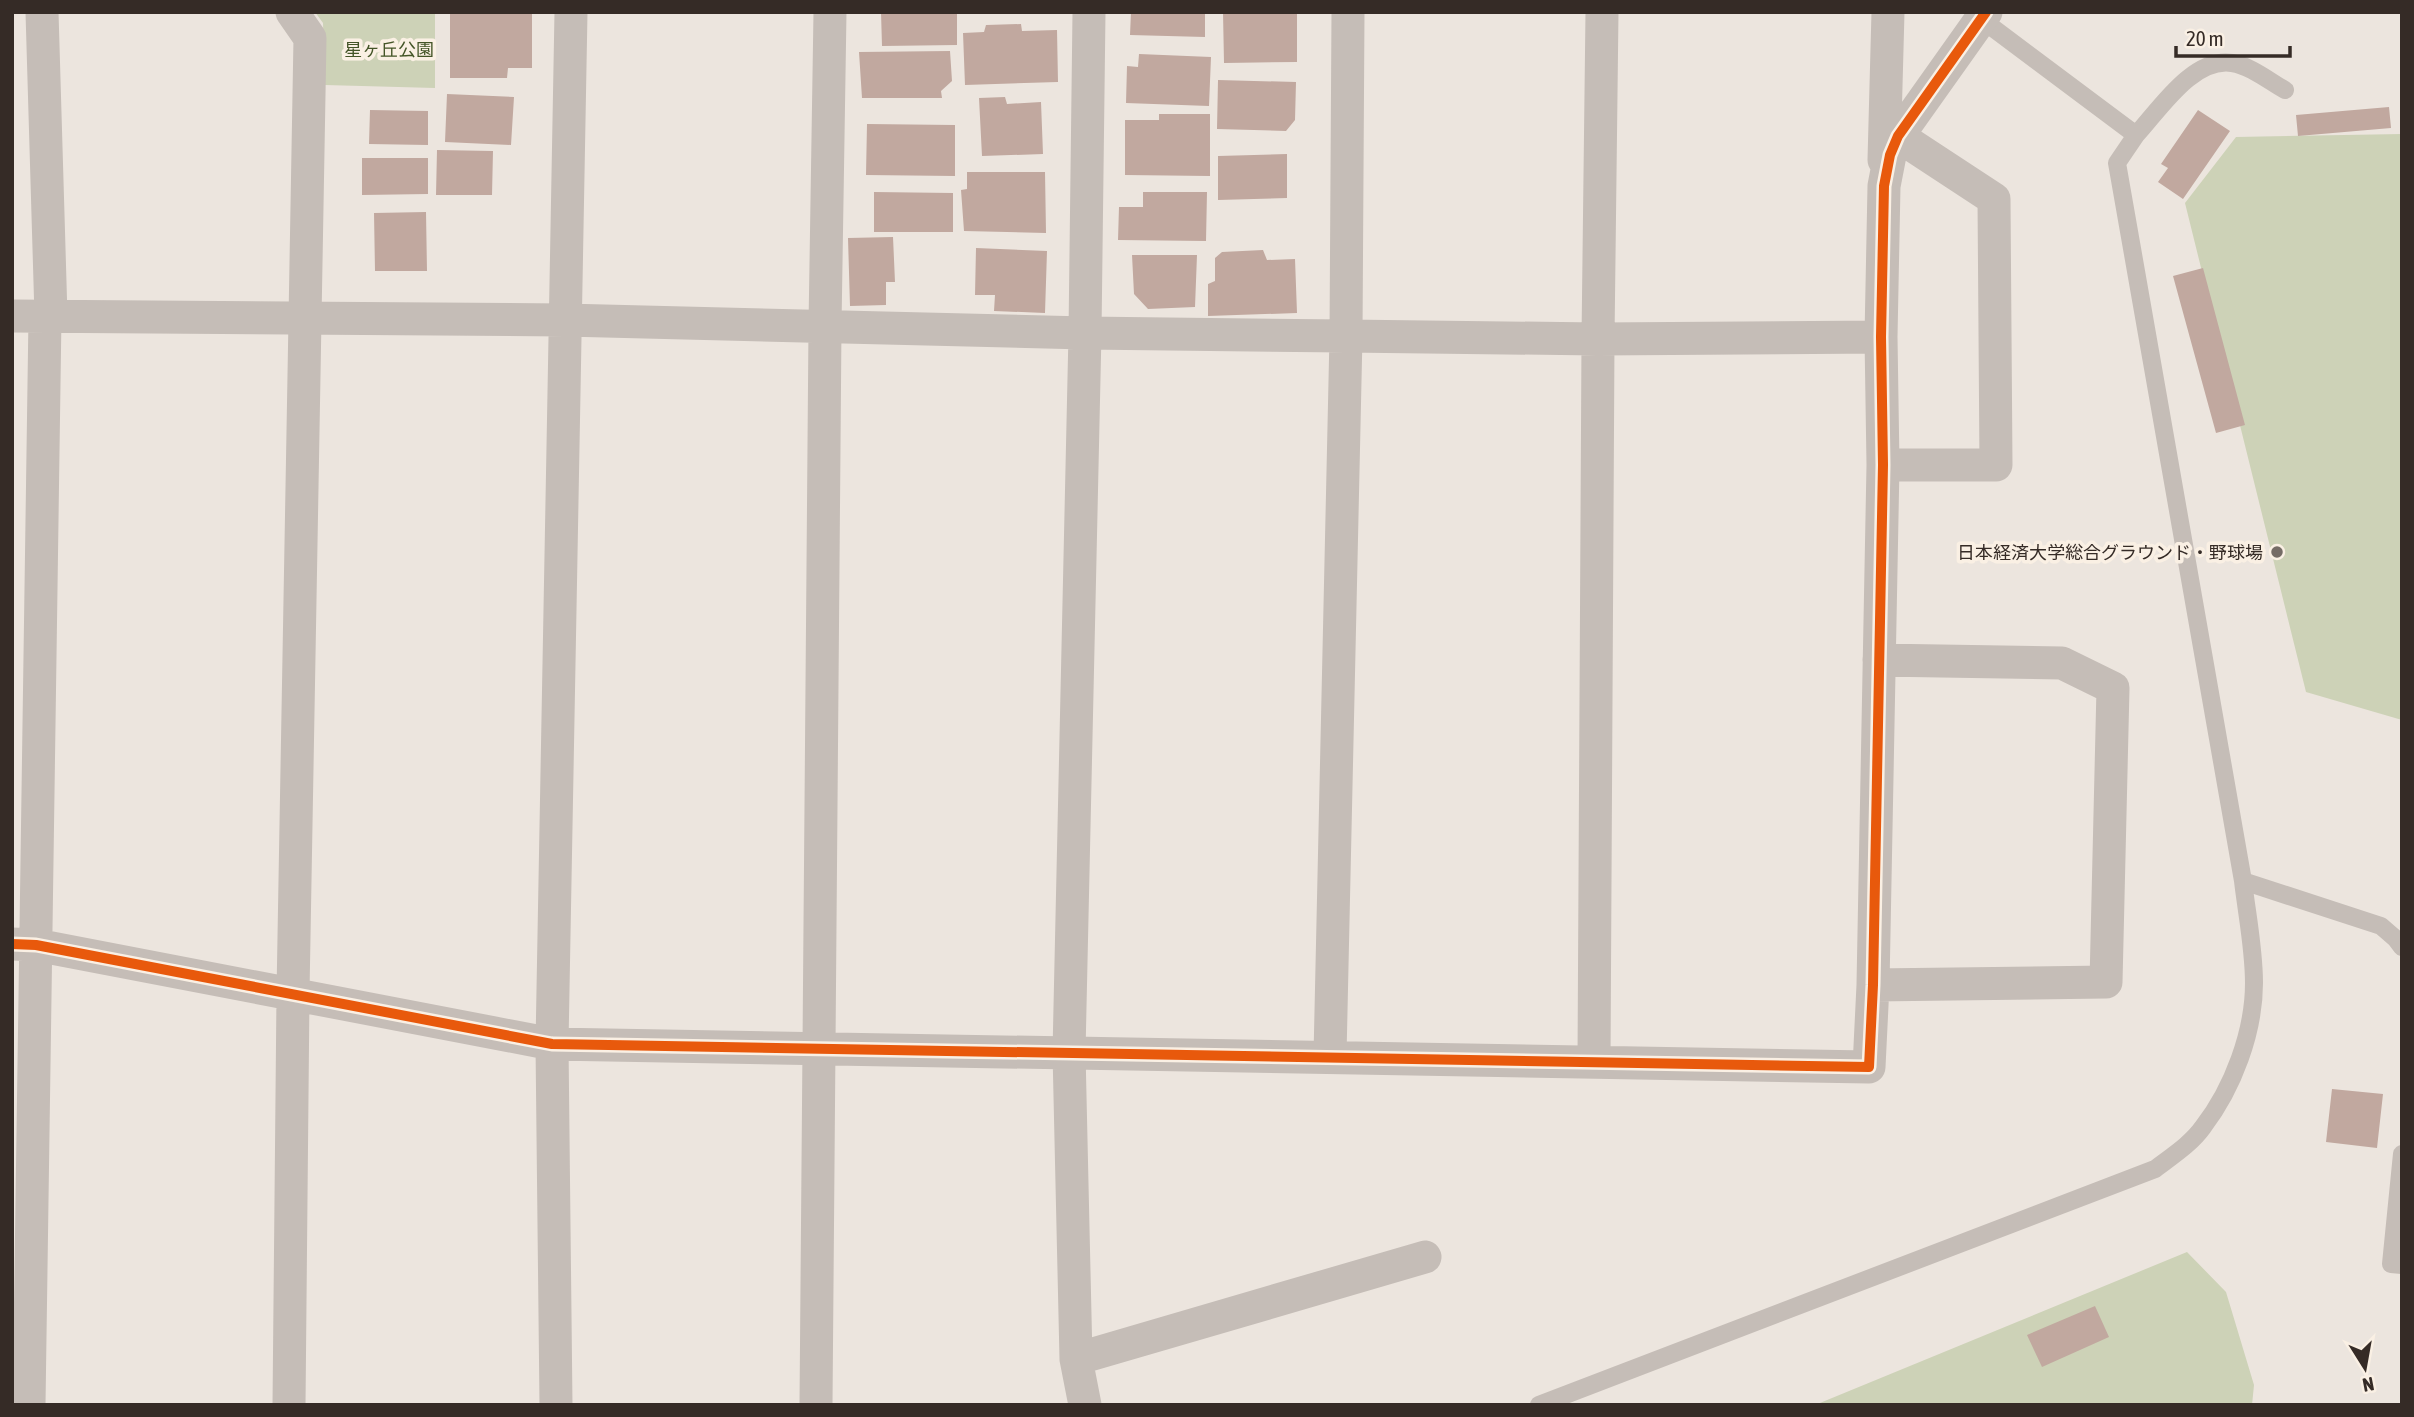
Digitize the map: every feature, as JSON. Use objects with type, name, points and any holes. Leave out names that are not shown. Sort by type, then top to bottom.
[{"type":"street","points":[[289,1405],[293,993],[310,38],[292,12]]},
{"type":"street","points":[[556,1405],[552,1044],[571,12]]},
{"type":"street","points":[[816,1405],[830,12]]},
{"type":"street","points":[[1085,1405],[1076,1359],[1069,1052],[1085,333],[1088,12]]},
{"type":"street","points":[[1330,1056],[1346,336],[1348,12]]},
{"type":"street","points":[[1594,1061],[1602,12]]},
{"type":"street","points":[[24,944],[552,1044],[1869,1067],[1883,465],[1881,337],[1888,12]]},
{"type":"street","points":[[1884,186],[1890,155],[1898,136],[1983,16]]},
{"type":"street","points":[[29,1405],[24,944],[48,316],[32,17]]},
{"type":"street","points":[[1883,465],[1996,465],[1994,199],[1898,136]]},
{"type":"street","points":[[12,316],[565,320],[1085,333],[1598,339],[1881,337]]},
{"type":"street","points":[[1873,985],[2106,982],[2113,688],[2062,663],[1879,660]]},
{"type":"street","points":[[1076,1359],[1425,1257]]},
{"type":"lane","points":[[1983,16],[2136,135]]},
{"type":"lane","points":[[1539,1405],[2155,1169],[2183,1149],[2203,1128],[2224,1095],[2239,1062],[2249,1022],[2254,983],[2243,881],[2118,163],[2136,135],[2192,74],[2204,66],[2231,63],[2245,67],[2286,90]]},
{"type":"lane","points":[[2243,881],[2381,926],[2402,947]]},
{"type":"lane","points":[[2402,1154],[2391,1264],[2402,1265]]},
{"type":"green space","name":"星ヶ丘公園","points":[[315,12],[435,12],[435,88],[325,85],[323,23]]},
{"type":"green space","points":[[2402,134],[2402,720],[2306,692],[2185,203],[2236,137]]},
{"type":"green space","points":[[2187,1252],[2226,1292],[2254,1385],[2252,1405],[1815,1405]]},
{"type":"building","points":[[450,12],[532,12],[532,68],[508,68],[507,78],[450,78]]},
{"type":"building","points":[[881,12],[957,12],[957,45],[882,46]]},
{"type":"building","points":[[1131,12],[1205,12],[1205,37],[1130,35]]},
{"type":"building","points":[[1223,12],[1297,12],[1297,62],[1224,63]]},
{"type":"building","points":[[1021,24],[1022,31],[1057,30],[1058,82],[965,85],[963,33],[984,32],[986,25]]},
{"type":"building","points":[[950,51],[952,81],[941,91],[942,98],[862,98],[859,52]]},
{"type":"building","points":[[1139,54],[1211,57],[1209,106],[1126,103],[1127,66],[1138,67]]},
{"type":"building","points":[[1218,80],[1296,82],[1295,120],[1286,131],[1217,129]]},
{"type":"building","points":[[447,94],[514,97],[511,145],[445,142]]},
{"type":"building","points":[[1005,97],[1007,104],[1041,102],[1043,154],[982,156],[979,98]]},
{"type":"building","points":[[2389,107],[2391,128],[2298,136],[2296,115]]},
{"type":"building","points":[[370,110],[428,111],[428,145],[369,144]]},
{"type":"building","points":[[2198,110],[2230,131],[2183,199],[2158,182],[2168,168],[2161,164]]},
{"type":"building","points":[[1159,114],[1210,114],[1210,176],[1125,175],[1125,120],[1159,120]]},
{"type":"building","points":[[867,124],[955,125],[955,176],[866,175]]},
{"type":"building","points":[[437,150],[493,151],[492,195],[436,195]]},
{"type":"building","points":[[1287,154],[1287,198],[1218,200],[1218,156]]},
{"type":"building","points":[[362,158],[428,158],[428,194],[362,195]]},
{"type":"building","points":[[967,172],[1045,172],[1046,233],[964,231],[961,190],[967,189]]},
{"type":"building","points":[[874,192],[953,193],[953,232],[874,232]]},
{"type":"building","points":[[1143,192],[1207,192],[1206,241],[1118,240],[1119,207],[1143,207]]},
{"type":"building","points":[[426,212],[427,271],[375,271],[374,213]]},
{"type":"building","points":[[893,237],[895,282],[886,282],[886,305],[850,306],[848,238]]},
{"type":"building","points":[[976,248],[1047,251],[1045,313],[994,311],[995,295],[975,295]]},
{"type":"building","points":[[1263,250],[1267,260],[1295,259],[1297,313],[1208,316],[1208,284],[1215,281],[1215,258],[1222,252]]},
{"type":"building","points":[[1132,255],[1197,255],[1195,307],[1148,309],[1134,294]]},
{"type":"building","points":[[2203,268],[2245,425],[2216,433],[2173,276]]},
{"type":"building","points":[[2332,1089],[2383,1094],[2377,1148],[2326,1142]]},
{"type":"building","points":[[2095,1306],[2109,1337],[2042,1367],[2027,1335]]},
{"type":"cycle path","points":[[12,944],[36,945],[552,1044],[1869,1067],[1883,465],[1881,337],[1884,186],[1890,155],[1898,136],[1986,12]]},
{"type":"place","name":"日本経済大学総合グラウンド・野球場","points":[[2277,552]]}]
